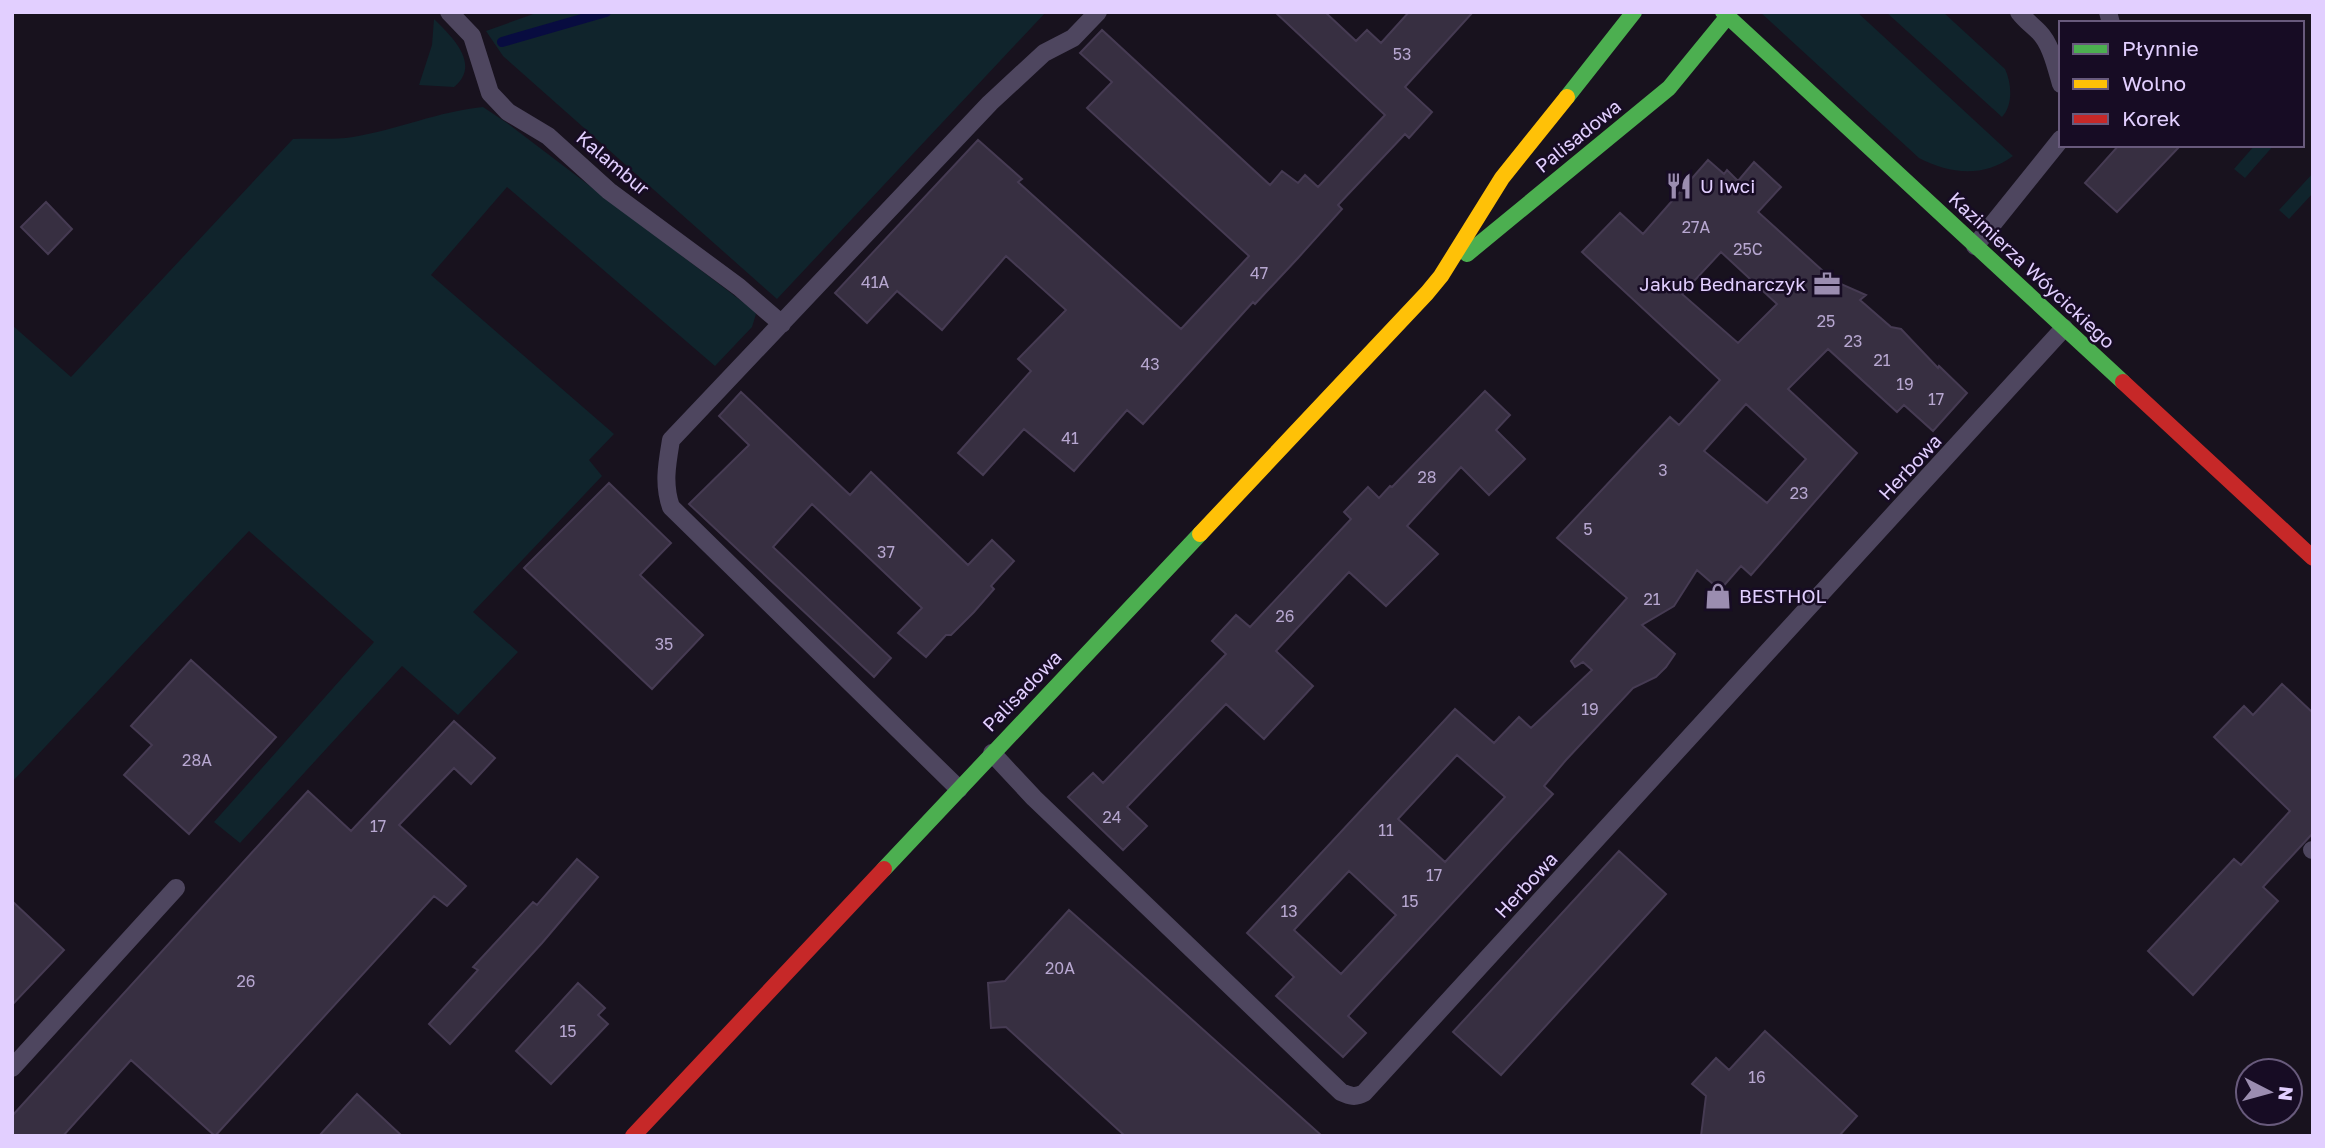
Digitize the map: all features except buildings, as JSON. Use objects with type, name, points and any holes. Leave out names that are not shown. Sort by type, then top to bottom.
[{"type":"street","name":"Palisadowa","points":[[1441,276],[1502,178],[1633,12]]},
{"type":"street","name":"Palisadowa","points":[[633,1136],[1441,276],[1670,88],[1726,14]]},
{"type":"street","name":"Kazimierza Wóycickiego","points":[[1726,14],[2313,558]]},
{"type":"lane","name":"Kalambur","points":[[449,12],[472,36],[489,93],[508,113],[548,136],[609,191],[739,287],[782,324]]},
{"type":"lane","points":[[959,789],[671,507],[665,491],[666,464],[671,440],[990,103],[1044,53],[1073,38],[1098,12]]},
{"type":"lane","points":[[2018,12],[2041,34],[2059,77]]},
{"type":"lane","points":[[1975,246],[2059,137]]},
{"type":"lane","name":"Herbowa","points":[[992,753],[1034,798],[1341,1092],[1358,1096],[1392,1063],[2064,328]]},
{"type":"lane","points":[[12,1068],[176,888]]},
{"type":"shaded area","points":[[539,12],[1046,12],[777,299],[503,56],[486,31]]},
{"type":"shaded area","points":[[1760,12],[1857,12],[2013,156],[2002,163],[1978,171],[1943,168],[1919,158]]},
{"type":"shaded area","points":[[1886,12],[1943,12],[2005,69],[2010,94],[2008,107],[2002,117]]},
{"type":"shaded area","points":[[434,19],[455,42],[464,60],[462,78],[454,87],[419,85],[432,45]]},
{"type":"shaded area","points":[[483,107],[752,309],[756,314],[752,327],[715,366],[507,187],[431,275],[614,434],[589,460],[602,476],[473,612],[518,652],[458,715],[402,666],[240,843],[214,822],[374,642],[249,531],[12,782],[12,325],[71,377],[293,139],[353,137],[451,112]]},
{"type":"shaded area","points":[[2253,147],[2272,147],[2245,178],[2234,169]]},
{"type":"shaded area","points":[[2313,173],[2313,193],[2289,219],[2279,210]]},
{"type":"waterway","points":[[502,42],[606,12]]},
{"type":"traffic: fast","points":[[1567,97],[1634,12]]},
{"type":"traffic: fast","points":[[1723,12],[2123,382]]},
{"type":"traffic: fast","points":[[1467,254],[1669,88],[1728,16]]},
{"type":"traffic: fast","points":[[884,869],[1200,534]]},
{"type":"traffic: slow","points":[[1200,534],[1427,293],[1441,276],[1502,178],[1567,97]]},
{"type":"traffic: jam","points":[[2123,382],[2313,558]]},
{"type":"traffic: jam","points":[[633,1136],[884,869]]},
{"type":"place","name":"U Iwci","points":[[1679,186]]},
{"type":"place","name":"Jakub Bednarczyk","points":[[1827,284]]},
{"type":"place","name":"BESTHOL","points":[[1718,596]]}]
